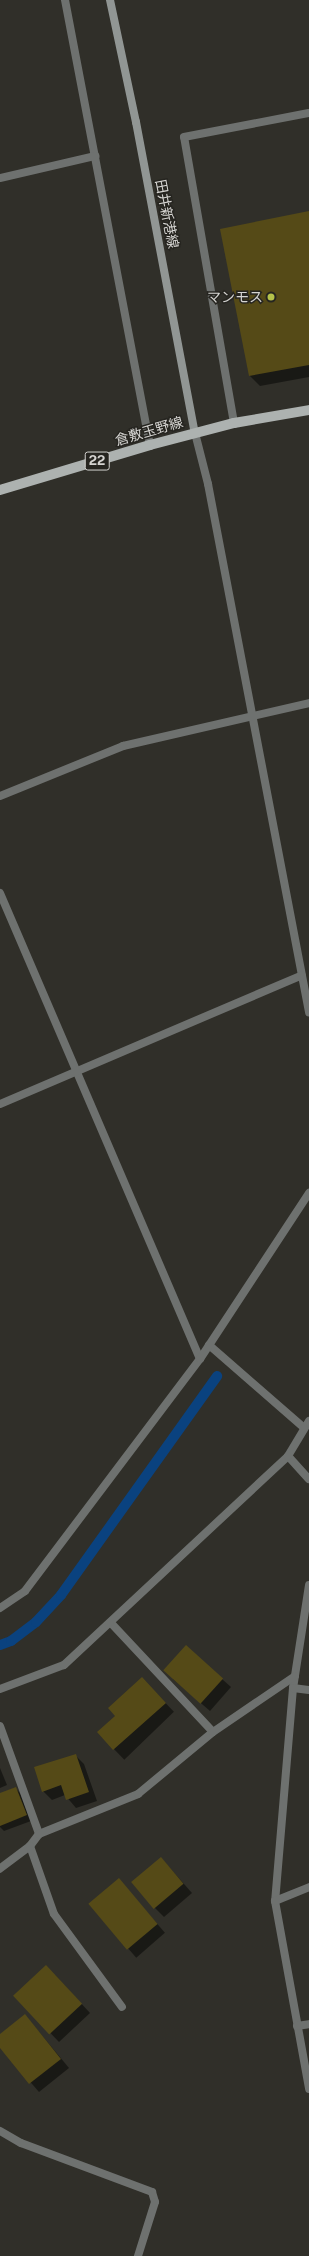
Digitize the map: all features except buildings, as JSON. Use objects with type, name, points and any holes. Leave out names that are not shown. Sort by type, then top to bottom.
[{"type":"main road","name":"田井新港線","points":[[110,0],[136,122],[195,433]]},
{"type":"main road","name":"倉敷玉野線","points":[[0,490],[195,433],[234,423],[309,410]]},
{"type":"street","points":[[65,0],[150,445]]},
{"type":"street","points":[[234,423],[184,137],[309,113]]},
{"type":"street","points":[[0,178],[95,156]]},
{"type":"street","points":[[195,433],[208,484],[309,1012]]},
{"type":"street","points":[[0,796],[123,746],[252,714],[309,703]]},
{"type":"street","points":[[0,893],[200,1359]]},
{"type":"street","points":[[0,1104],[302,975]]},
{"type":"street","points":[[0,1608],[25,1591],[200,1359],[309,1193]]},
{"type":"street","points":[[0,1690],[64,1665],[111,1623],[288,1456],[307,1425],[210,1345]]},
{"type":"street","points":[[288,1456],[309,1479]]},
{"type":"street","points":[[309,1585],[293,1688],[275,1901],[309,2090]]},
{"type":"street","points":[[111,1623],[213,1732]]},
{"type":"street","points":[[0,1869],[30,1846],[39,1834],[138,1794],[213,1732],[295,1676]]},
{"type":"street","points":[[293,1688],[309,1690]]},
{"type":"street","points":[[0,1726],[39,1834]]},
{"type":"street","points":[[30,1846],[54,1914],[122,2007]]},
{"type":"street","points":[[275,1901],[309,1887]]},
{"type":"street","points":[[297,2026],[309,2024]]},
{"type":"street","points":[[0,2131],[21,2143],[152,2192],[155,2202],[138,2256]]},
{"type":"waterway","points":[[0,1645],[11,1641],[36,1622],[61,1595],[217,1376]]},
{"type":"place","name":"マンモス","points":[[271,297]]}]
